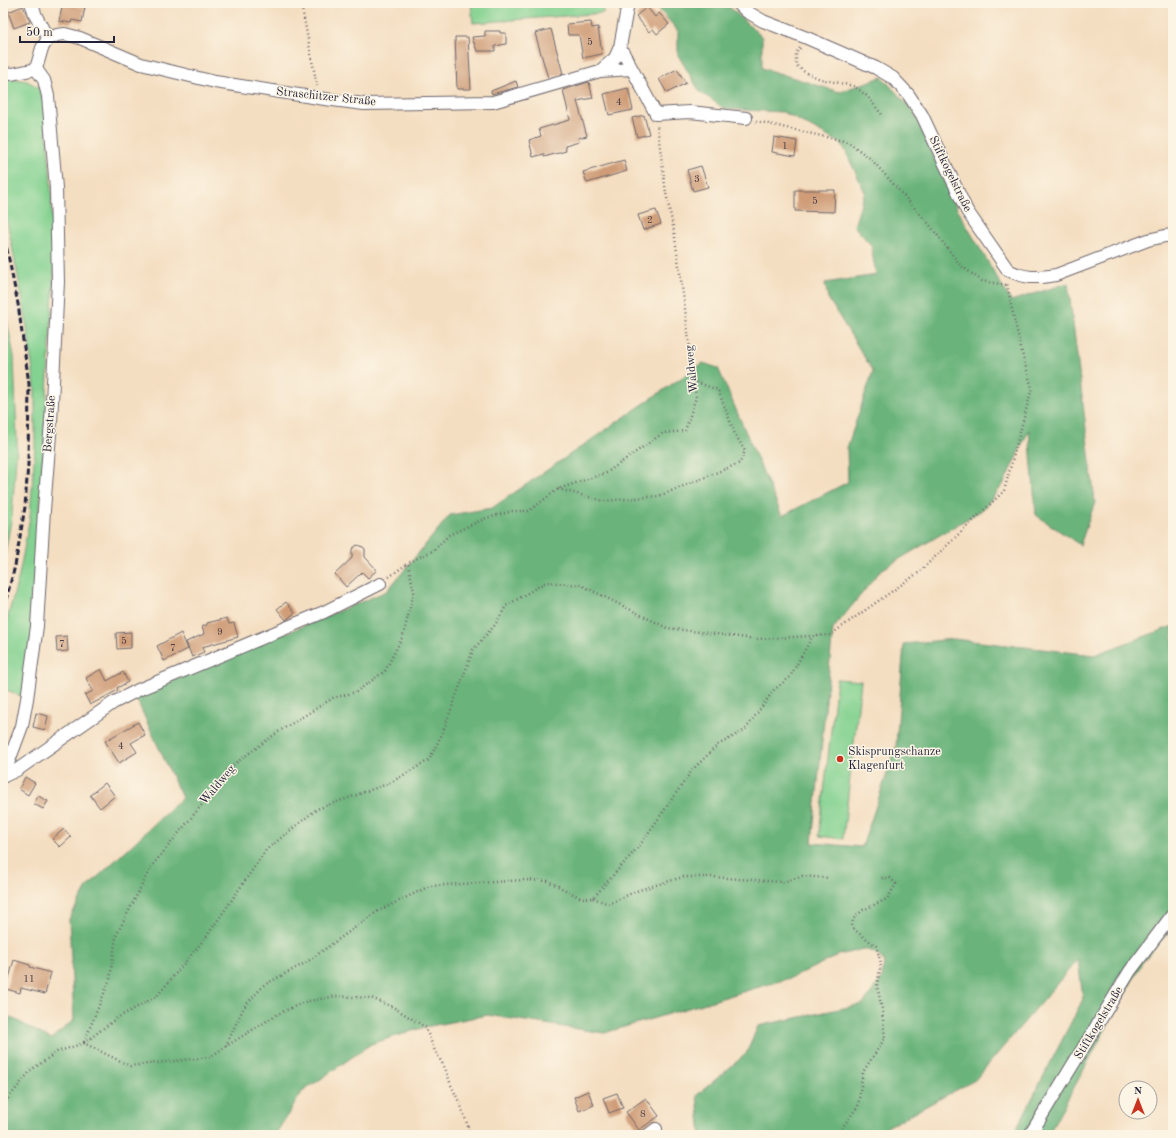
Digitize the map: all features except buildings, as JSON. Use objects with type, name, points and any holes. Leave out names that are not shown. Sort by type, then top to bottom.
[{"type":"street","points":[[3,73],[12,74],[36,69],[42,48],[48,38],[31,3]]},
{"type":"street","name":"Straschitzer Straße","points":[[48,38],[65,34],[80,38],[141,64],[215,82],[325,99],[364,104],[493,102],[600,71],[615,58],[620,47],[628,3]]},
{"type":"street","name":"Stiftkogelstraße","points":[[738,3],[746,11],[763,21],[876,68],[893,78],[908,94],[922,115],[967,211],[1008,270]]},
{"type":"street","points":[[620,47],[656,114],[690,112],[746,118]]},
{"type":"street","name":"Bergstraße","points":[[3,776],[22,726],[37,626],[51,422],[58,282],[56,188],[48,96],[44,80],[36,69]]},
{"type":"street","points":[[600,71],[632,69]]},
{"type":"street","points":[[1008,270],[1029,278],[1056,275],[1148,240],[1173,235]]},
{"type":"street","points":[[3,776],[17,770],[113,703],[138,690],[324,612],[380,584]]},
{"type":"street","name":"Stiftkogelstraße","points":[[1030,1135],[1130,971],[1173,914]]},
{"type":"path","points":[[301,3],[317,89],[325,99]]},
{"type":"path","points":[[806,38],[796,53],[796,65],[803,71],[820,79],[854,86],[867,96],[883,116]]},
{"type":"path","name":"Waldweg","points":[[380,584],[408,563],[434,550],[449,535],[486,518],[513,512],[529,511],[558,489],[606,473],[664,433],[685,431],[696,397],[684,301],[674,231],[666,193],[656,114]]},
{"type":"path","points":[[746,118],[806,134],[848,142],[871,159],[929,224],[960,265],[982,281],[1007,285]]},
{"type":"path","points":[[3,1105],[31,1070],[57,1052],[84,1043],[117,1018],[157,996],[207,936],[266,850],[317,809],[390,783],[429,760],[442,734],[472,650],[495,626],[506,606],[546,582],[581,585],[667,628],[756,639],[830,634],[918,573],[1004,491],[1032,388],[1010,305],[1007,285],[1008,270]]},
{"type":"path","points":[[558,489],[604,501],[659,496],[740,463],[745,451],[735,434],[718,390],[694,381]]},
{"type":"path","name":"Waldweg","points":[[84,1043],[110,979],[116,936],[151,867],[200,807],[229,768],[278,732],[333,698],[356,692],[385,671],[403,636],[414,592],[408,563]]},
{"type":"path","points":[[593,898],[640,845],[693,769],[718,745],[745,730],[774,690],[790,676],[813,636]]},
{"type":"path","points":[[225,1047],[244,1007],[264,985],[307,962],[378,911],[430,886],[525,880],[548,882],[581,898],[593,898],[609,904],[636,891],[683,877],[712,877],[783,882],[802,876],[829,878]]},
{"type":"path","points":[[837,1135],[858,1106],[863,1072],[885,1038],[882,1009],[877,986],[881,963],[876,946],[856,932],[852,926],[853,919],[863,910],[888,899],[896,884],[890,878],[879,878]]},
{"type":"path","points":[[84,1043],[130,1066],[210,1057],[278,1014],[304,1002],[336,996],[371,998],[393,1007],[425,1027],[435,1051],[445,1068],[471,1135]]},
{"type":"green space","points":[[471,3],[603,3],[603,13],[473,23]]},
{"type":"green space","points":[[654,3],[725,3],[762,37],[762,68],[839,92],[882,77],[913,111],[959,213],[1011,301],[1068,283],[1095,502],[1080,545],[1036,515],[1029,430],[1003,485],[982,510],[881,570],[833,629],[812,843],[862,847],[896,747],[904,644],[954,639],[1094,655],[1173,626],[1173,927],[1143,961],[1048,1135],[1032,1135],[1016,1130],[1083,999],[1078,959],[975,1080],[887,1127],[882,1135],[701,1135],[697,1095],[746,1054],[758,1026],[863,1004],[882,978],[884,961],[874,952],[863,949],[839,955],[793,977],[604,1033],[487,1015],[425,1027],[371,1044],[302,1092],[275,1135],[3,1135],[3,1016],[10,1017],[51,1039],[74,1020],[69,919],[88,886],[182,798],[135,696],[387,591],[450,515],[492,508],[703,363],[718,368],[782,516],[848,482],[847,448],[873,371],[828,298],[825,283],[876,275],[871,245],[854,226],[865,192],[842,144],[783,112],[725,109],[700,92],[678,55],[678,31]]},
{"type":"green space","points":[[3,77],[27,81],[38,87],[44,101],[51,182],[54,277],[33,624],[23,697],[7,690],[3,697],[3,634],[19,576],[30,517],[35,447],[35,387],[25,312],[3,201]]},
{"type":"green space","points":[[3,300],[14,357],[17,443],[12,515],[3,564]]},
{"type":"green space","name":"Skisprungschanze Klagenfurt","points":[[837,679],[861,681],[843,839],[819,836]]},
{"type":"railway","points":[[3,230],[18,304],[29,384],[28,464],[25,507],[15,566],[3,611]]},
{"type":"place","name":"Skisprungschanze Klagenfurt","points":[[840,759]]}]
